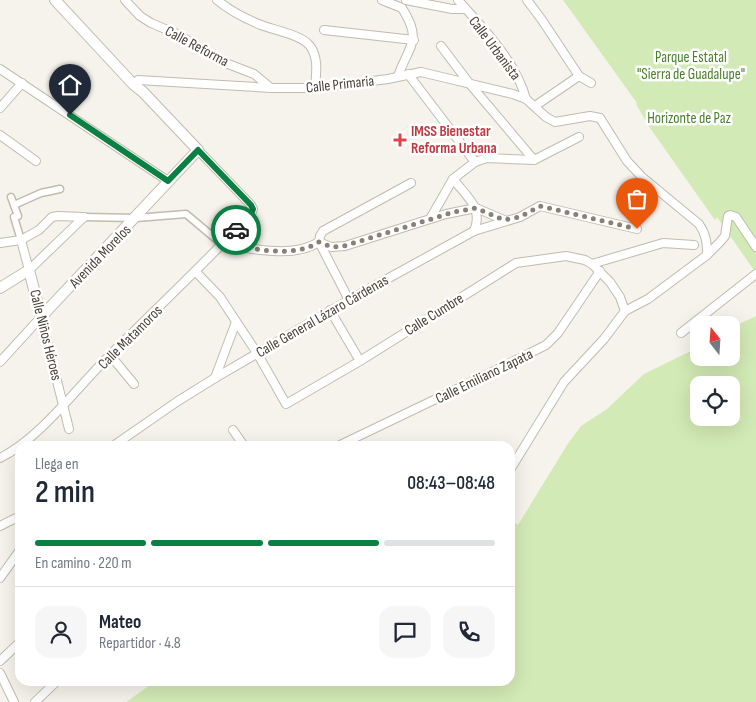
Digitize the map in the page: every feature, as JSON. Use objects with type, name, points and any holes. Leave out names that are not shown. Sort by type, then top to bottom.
[{"type":"street","points":[[55,0],[65,5],[198,150]]},
{"type":"street","name":"Calle Reforma","points":[[125,0],[140,16],[151,23],[177,34],[223,62],[254,74],[271,88]]},
{"type":"street","points":[[217,0],[259,24],[303,39],[310,45],[315,54],[315,88]]},
{"type":"street","points":[[382,0],[402,8],[412,27],[414,40],[398,76]]},
{"type":"street","points":[[406,0],[452,9],[466,9]]},
{"type":"street","name":"Calle Urbanista","points":[[458,0],[491,38],[522,85],[526,99]]},
{"type":"street","points":[[526,0],[542,20],[578,76],[591,84]]},
{"type":"street","points":[[324,30],[414,40]]},
{"type":"street","points":[[441,46],[469,83],[534,160]]},
{"type":"street","points":[[0,69],[168,181]]},
{"type":"street","name":"Calle Primaria","points":[[135,82],[315,88],[388,79],[421,72],[513,94],[526,99],[546,117],[555,122],[590,116],[600,118],[627,161],[642,177],[699,224],[705,233],[707,255]]},
{"type":"street","points":[[408,74],[474,162]]},
{"type":"street","points":[[536,106],[578,76]]},
{"type":"street","points":[[0,108],[22,82]]},
{"type":"street","points":[[0,135],[36,161]]},
{"type":"street","points":[[430,219],[453,179],[474,162],[487,158],[534,160],[579,137]]},
{"type":"street","name":"Avenida Morelos","points":[[0,362],[198,150]]},
{"type":"street","name":"Calle Matamoros","points":[[26,441],[110,355],[196,272],[251,214],[253,209],[251,205],[198,150]]},
{"type":"street","points":[[453,179],[476,208],[504,220]]},
{"type":"street","points":[[349,300],[319,242],[320,236],[323,231],[411,183]]},
{"type":"street","points":[[14,205],[41,193],[60,190]]},
{"type":"street","points":[[10,197],[18,216],[14,217],[21,240]]},
{"type":"street","name":"Calle General Lázaro Cárdenas","points":[[121,441],[178,401],[257,353],[330,310],[474,231],[504,220],[520,217],[540,206],[637,229]]},
{"type":"street","points":[[319,242],[332,247],[344,246],[454,212],[476,208]]},
{"type":"street","points":[[474,231],[478,220],[476,208]]},
{"type":"street","points":[[0,243],[21,240],[39,230],[52,217],[58,216],[136,218],[186,214],[223,244],[286,252],[310,248],[319,242]]},
{"type":"street","points":[[515,462],[564,382],[604,339],[624,311],[648,299],[707,255],[725,236],[726,219],[730,215],[736,218],[756,247]]},
{"type":"street","points":[[0,288],[29,270],[84,218]]},
{"type":"street","name":"Calle Niños Héroes","points":[[21,240],[69,429]]},
{"type":"street","points":[[592,264],[663,243],[694,245]]},
{"type":"street","name":"Calle Cumbre","points":[[257,353],[286,404],[360,361],[516,263],[528,260],[566,256],[577,257],[592,264],[610,282],[620,297],[624,311]]},
{"type":"street","name":"Calle Emiliano Zapata","points":[[348,441],[546,345],[558,333],[600,271]]},
{"type":"street","points":[[196,272],[220,297],[257,353]]},
{"type":"street","points":[[681,333],[756,274]]},
{"type":"street","points":[[330,310],[358,356]]},
{"type":"street","points":[[215,378],[236,322]]},
{"type":"street","points":[[110,355],[134,384]]},
{"type":"street","points":[[233,430],[241,441]]},
{"type":"street","name":"Calle Matamoros","points":[[0,458],[15,449]]},
{"type":"street","points":[[0,526],[15,518]]},
{"type":"street","points":[[0,578],[15,557]]},
{"type":"street","points":[[0,661],[15,647]]},
{"type":"street","points":[[0,673],[14,702]]},
{"type":"street","points":[[36,702],[53,686]]},
{"type":"green space","name":"Parque Estatal \"Sierra de Guadalupe\"","points":[[563,0],[756,0],[756,273],[717,217],[715,220],[650,128],[637,103]]},
{"type":"green space","points":[[756,316],[756,702],[126,702],[149,686],[515,686],[515,523],[518,525],[567,445],[581,426],[607,409],[644,374],[690,351],[690,366],[740,366],[740,324]]},
{"type":"way so far","points":[[236,230],[223,244],[286,252],[310,248],[319,242],[332,247],[353,244],[430,219],[476,208],[490,216],[504,220],[520,217],[534,207],[540,206],[637,229]]},
{"type":"place","name":"IMSS Bienestar Reforma Urbana","points":[[400,140]]},
{"type":"route","points":[[70,115],[168,181],[198,150],[253,209],[251,214],[236,230]]},
{"type":"park label","name":"Horizonte de Paz","points":[[689,118]]}]
